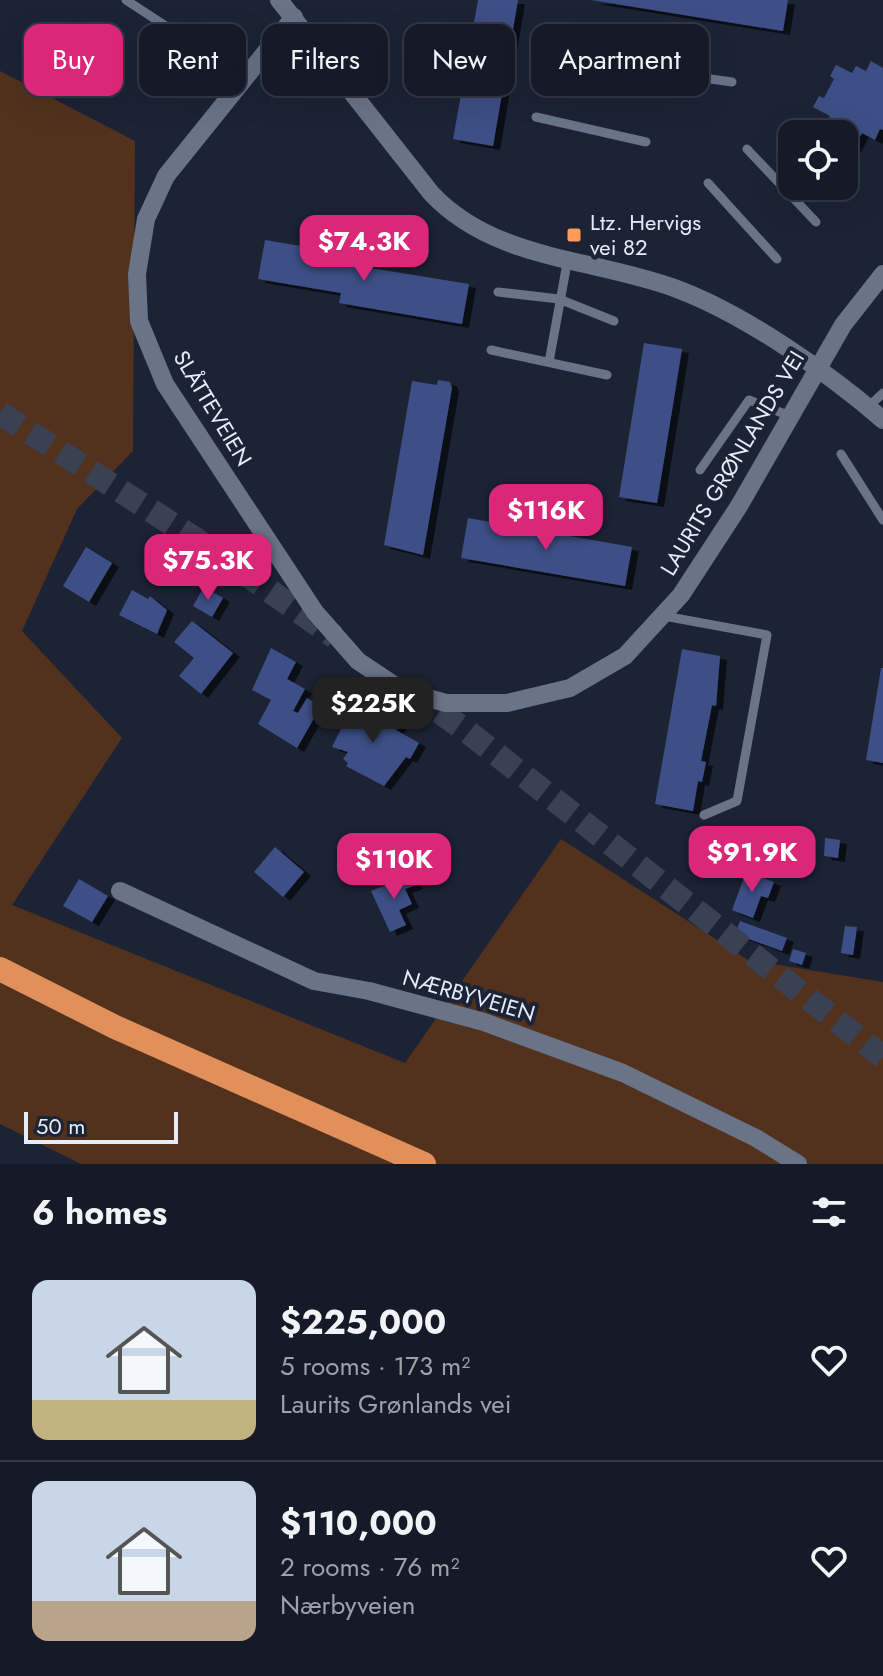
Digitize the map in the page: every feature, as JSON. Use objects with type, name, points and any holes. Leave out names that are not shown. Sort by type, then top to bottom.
[{"type":"highway","points":[[0,969],[115,1027],[424,1164]]},
{"type":"street","points":[[279,0],[444,207],[492,239],[636,275],[699,298],[789,351],[883,420]]},
{"type":"street","name":"SLÅTTEVEIEN","points":[[246,77],[294,17]]},
{"type":"street","name":"SLÅTTEVEIEN","points":[[230,96],[166,176],[146,219],[137,274],[139,321],[165,384],[315,612]]},
{"type":"street","name":"LAURITS GRØNLANDS VEI","points":[[315,612],[358,661],[379,677],[427,699],[474,706],[541,697],[570,688],[625,656],[664,616],[739,506],[843,325],[883,274]]},
{"type":"street","name":"NÆRBYVEIEN","points":[[120,891],[314,981],[369,991],[484,1022],[623,1073],[756,1138],[798,1164]]},
{"type":"lane","points":[[126,0],[163,24]]},
{"type":"lane","points":[[709,79],[732,82]]},
{"type":"lane","points":[[536,117],[646,142]]},
{"type":"lane","points":[[747,149],[816,222]]},
{"type":"lane","points":[[708,183],[777,259]]},
{"type":"lane","points":[[549,362],[568,258]]},
{"type":"lane","points":[[498,292],[559,299],[614,321]]},
{"type":"lane","points":[[491,350],[607,375]]},
{"type":"lane","points":[[861,401],[883,393]]},
{"type":"lane","points":[[700,470],[749,400],[790,416]]},
{"type":"lane","points":[[841,454],[883,520]]},
{"type":"lane","points":[[664,616],[767,635],[737,801],[704,815]]},
{"type":"shaded area","points":[[0,71],[24,83],[24,96],[48,96],[135,141],[133,451],[77,509],[22,631],[122,738],[12,905],[405,1063],[561,839],[748,960],[883,982],[883,1164],[81,1164],[0,1124]]},
{"type":"building","points":[[478,0],[518,0],[514,24],[474,24]]},
{"type":"building","points":[[591,0],[788,0],[783,31]]},
{"type":"building","points":[[871,61],[883,68],[883,130],[880,129],[875,140],[862,133],[858,141],[858,120],[828,120],[830,116],[813,107],[819,96],[824,98],[834,79],[830,76],[836,65],[852,73],[856,66],[866,71]]},
{"type":"building","points":[[461,96],[502,96],[493,146],[453,139]]},
{"type":"building","points":[[265,240],[348,254],[346,264],[469,284],[462,324],[339,303],[341,293],[258,279]]},
{"type":"building","points":[[644,343],[682,349],[657,503],[619,497]]},
{"type":"building","points":[[438,380],[450,382],[452,388],[423,555],[384,545],[412,381],[437,385]]},
{"type":"building","points":[[468,518],[632,547],[625,586],[461,558]]},
{"type":"building","points":[[86,547],[112,563],[89,602],[63,586]]},
{"type":"building","points":[[204,587],[223,598],[212,617],[193,606]]},
{"type":"building","points":[[132,590],[148,599],[150,596],[167,610],[157,634],[119,615]]},
{"type":"building","points":[[192,621],[233,653],[201,694],[179,676],[194,658],[174,642]]},
{"type":"building","points":[[271,648],[296,662],[287,679],[305,689],[293,711],[298,713],[307,698],[321,706],[297,748],[258,724],[271,700],[252,690]]},
{"type":"building","points":[[682,649],[720,656],[716,706],[712,705],[701,761],[706,762],[702,782],[698,781],[693,811],[655,804]]},
{"type":"building","points":[[883,668],[883,763],[866,760]]},
{"type":"building","points":[[354,705],[373,717],[376,711],[400,725],[396,730],[419,743],[410,759],[406,757],[384,786],[346,766],[348,763],[343,759],[348,752],[332,747],[345,721],[341,719]]},
{"type":"building","points":[[825,838],[840,840],[838,858],[824,856]]},
{"type":"building","points":[[275,847],[304,872],[283,897],[254,872]]},
{"type":"building","points":[[746,872],[774,882],[768,898],[761,896],[753,918],[732,910]]},
{"type":"building","points":[[411,875],[416,885],[405,889],[412,904],[399,910],[406,925],[390,932],[371,891]]},
{"type":"building","points":[[79,879],[108,896],[92,922],[63,906]]},
{"type":"building","points":[[740,921],[787,938],[782,951],[735,934]]},
{"type":"building","points":[[845,926],[857,927],[853,955],[841,953]]},
{"type":"building","points":[[793,949],[806,953],[802,965],[789,961]]},
{"type":"tunnel","points":[[0,413],[206,546],[335,637]]},
{"type":"tunnel","points":[[410,691],[468,732],[883,1057]]},
{"type":"place","name":"Ltz. Hervigs vei 82","points":[[574,235]]}]
